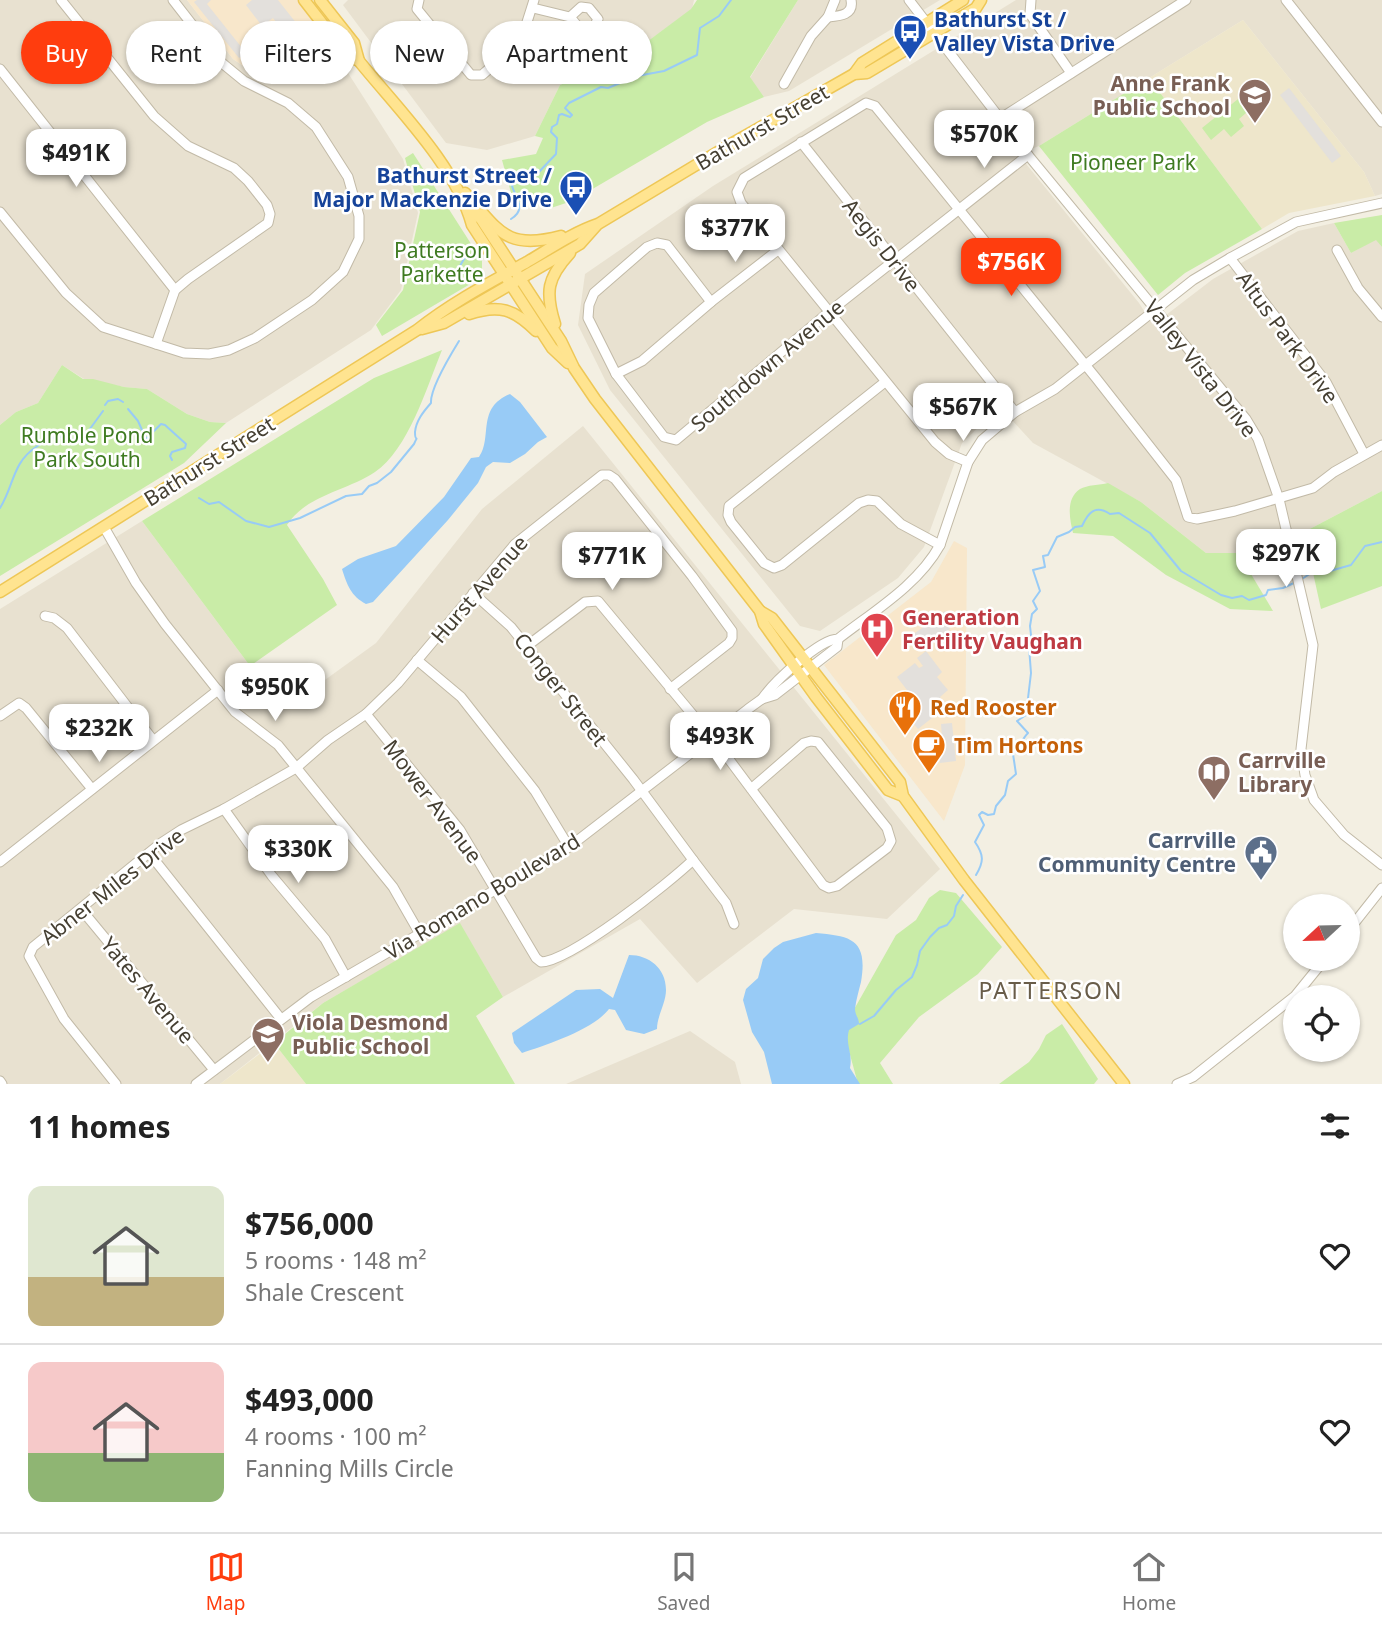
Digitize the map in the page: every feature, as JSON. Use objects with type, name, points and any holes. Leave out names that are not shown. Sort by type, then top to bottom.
[{"type":"main road","points":[[304,0],[346,54],[359,61],[441,162],[468,208],[481,219],[552,348]]},
{"type":"main road","points":[[320,0],[354,43],[359,61]]},
{"type":"main road","name":"Bathurst Street","points":[[0,592],[417,330],[438,314],[578,238],[731,144],[854,74],[862,63],[963,0]]},
{"type":"main road","name":"Bathurst Street","points":[[854,74],[867,73],[976,8],[981,0]]},
{"type":"main road","points":[[451,178],[503,235],[525,243],[578,238]]},
{"type":"main road","points":[[558,337],[550,307],[549,287],[554,272],[578,238]]},
{"type":"main road","points":[[512,276],[558,337],[574,368],[632,447],[760,611],[764,624],[797,671],[888,790],[903,796]]},
{"type":"main road","name":"Bathurst Street","points":[[417,330],[443,323],[512,276]]},
{"type":"main road","points":[[443,323],[484,309],[512,311],[526,321],[574,368]]},
{"type":"main road","points":[[760,611],[772,618],[900,782],[903,796],[964,880],[1124,1084]]},
{"type":"street","points":[[61,0],[154,116],[188,146],[234,168],[267,205],[270,214],[268,223],[175,290],[156,344]]},
{"type":"street","points":[[0,212],[66,293],[103,327],[184,353],[209,354],[229,350],[255,338],[312,300],[343,272],[359,239],[359,216],[348,177],[316,127],[288,103],[244,81],[222,63],[173,0]]},
{"type":"street","points":[[419,0],[417,9],[471,75],[482,75],[520,41],[534,4],[570,17]]},
{"type":"street","points":[[783,84],[811,37],[828,16],[835,0]]},
{"type":"street","points":[[828,16],[849,12],[851,0]]},
{"type":"street","name":"Valley Vista Drive","points":[[909,0],[1028,155],[1246,419],[1258,439],[1279,499],[1314,645],[1301,750],[1305,775],[1314,800],[1344,835],[1382,864]]},
{"type":"street","points":[[1031,0],[1030,14],[1071,73]]},
{"type":"street","points":[[1001,118],[1186,0]]},
{"type":"street","points":[[1286,0],[1382,122]]},
{"type":"street","points":[[0,69],[175,290]]},
{"type":"street","points":[[968,462],[949,454],[935,442],[778,250],[741,203],[737,192],[744,178],[866,103],[875,106],[1087,366],[1176,480],[1188,517],[1198,519],[1314,488],[1382,445]]},
{"type":"street","name":"Aegis Drive","points":[[801,142],[1015,412]]},
{"type":"street","name":"Southdown Avenue","points":[[711,302],[667,245],[657,243],[647,247],[594,293],[589,305],[588,318],[617,374],[664,437],[676,440],[829,312],[1028,155]]},
{"type":"street","name":"Via Romano Boulevard","points":[[196,1084],[311,997],[569,847],[762,699],[770,687],[837,647],[838,639],[908,585],[934,555],[940,545],[968,462],[982,440],[1015,412],[1055,389],[1193,281],[1230,258],[1296,222],[1382,203]]},
{"type":"street","points":[[617,374],[642,361],[778,250]]},
{"type":"street","points":[[1337,250],[1358,288],[1382,317]]},
{"type":"street","name":"Altus Park Drive","points":[[1230,258],[1326,382],[1364,454]]},
{"type":"street","points":[[885,382],[729,506],[728,515],[764,563],[774,568],[782,565],[859,503],[868,500],[877,502],[901,524],[940,545]]},
{"type":"street","name":"Hurst Avenue","points":[[366,714],[394,688],[520,539],[599,477],[611,476],[692,576],[733,632],[729,643],[670,689]]},
{"type":"street","points":[[104,527],[136,583],[234,712],[278,745],[393,887],[420,934]]},
{"type":"street","name":"Conger Street","points":[[473,593],[503,617],[527,646],[726,903],[734,924]]},
{"type":"street","points":[[527,646],[584,602],[596,600],[604,606],[712,738],[818,881],[829,888],[837,886],[887,848],[891,841],[887,828],[817,742],[804,743],[751,789]]},
{"type":"street","points":[[45,616],[54,618],[67,628],[153,740]]},
{"type":"street","points":[[417,660],[456,692],[465,703],[535,791],[569,847]]},
{"type":"street","points":[[0,862],[218,690]]},
{"type":"street","points":[[0,716],[19,703],[26,708],[92,789]]},
{"type":"street","name":"Abner Miles Drive","points":[[116,1084],[65,1019],[29,956],[33,947],[181,830],[296,768],[328,740],[366,714]]},
{"type":"street","name":"Mower Avenue","points":[[366,714],[460,830],[536,958],[541,962],[548,962],[612,925],[693,860]]},
{"type":"street","points":[[224,809],[272,876],[324,939],[346,977]]},
{"type":"street","points":[[149,853],[281,1019]]},
{"type":"street","points":[[1360,916],[1382,888]]},
{"type":"street","name":"Yates Avenue","points":[[81,909],[214,1070]]},
{"type":"street","points":[[1177,1084],[1191,1081],[1295,996],[1315,971]]},
{"type":"shaded area","points":[[0,0],[187,0],[203,21],[126,21],[126,84],[226,84],[226,50],[240,64],[240,84],[355,84],[403,159],[418,213],[401,290],[371,330],[226,423],[210,422],[187,414],[147,389],[84,379],[62,365],[38,403],[16,412],[0,425]]},
{"type":"shaded area","points":[[187,0],[297,0],[314,21],[240,21],[240,64],[226,50],[226,21],[203,21]]},
{"type":"shaded area","points":[[211,0],[207,4],[221,21],[209,21],[194,2]]},
{"type":"shaded area","points":[[252,0],[278,0],[295,21],[275,21],[273,18],[269,21],[258,21],[246,5]]},
{"type":"shaded area","points":[[348,0],[694,0],[692,9],[652,38],[652,21],[482,21],[482,84],[562,84],[535,136],[487,150],[446,143],[402,84],[468,84],[468,21],[370,21],[370,41],[343,5]]},
{"type":"shaded area","points":[[798,0],[940,0],[789,91],[764,97],[750,78]]},
{"type":"shaded area","points":[[1016,0],[1382,0],[1382,194],[1375,196],[1364,172],[1243,20],[1039,146],[1018,154],[1139,303],[1153,325],[1213,279],[1298,231],[1334,223],[1351,253],[1376,239],[1382,247],[1382,491],[1304,532],[1250,553],[1206,553],[1141,502],[1033,443],[1000,407],[962,443],[924,547],[898,578],[820,631],[800,626],[610,390],[578,325],[585,274],[713,186]]},
{"type":"shaded area","name":"Anne Frank Public School","points":[[1243,20],[1364,172],[1375,196],[1289,213],[1262,229],[1149,78]]},
{"type":"shaded area","points":[[226,28],[240,45],[239,58],[226,42]]},
{"type":"shaded area","points":[[1289,88],[1341,156],[1332,163],[1280,95]]},
{"type":"shaded area","points":[[583,426],[940,869],[887,919],[794,909],[697,983],[640,919],[503,997],[460,924],[323,1003],[220,1084],[0,1084],[0,609],[142,521],[250,666],[300,698],[376,643],[482,509]]},
{"type":"shaded area","points":[[954,541],[967,548],[965,765],[944,821],[824,665],[931,582]]},
{"type":"shaded area","points":[[945,611],[952,620],[947,623],[950,629],[946,632],[951,633],[950,643],[945,643],[945,632],[925,647],[922,643],[918,646],[911,636]]},
{"type":"shaded area","points":[[926,651],[942,672],[937,677],[948,690],[940,697],[945,704],[940,707],[942,710],[918,729],[895,700],[907,690],[897,677],[915,663],[919,668],[923,666],[917,658]]},
{"type":"shaded area","points":[[952,723],[956,761],[940,763],[939,750],[943,749],[941,724]]},
{"type":"shaded area","points":[[690,1031],[735,1062],[741,1084],[566,1084]]},
{"type":"shaded area","name":"Viola Desmond Public School","points":[[274,1043],[306,1084],[220,1084]]},
{"type":"green space","points":[[697,0],[798,0],[750,77],[764,97],[707,122],[572,201],[551,208],[513,200],[502,160],[536,154],[543,138],[535,136],[560,85],[652,84],[652,38],[691,9]]},
{"type":"green space","name":"Pioneer Park","points":[[1149,78],[1262,229],[1185,273],[1158,295],[1039,146]]},
{"type":"green space","points":[[1253,87],[1268,88],[1271,98],[1255,110],[1253,107],[1239,119],[1244,126],[1231,137],[1224,129],[1211,140],[1202,128]]},
{"type":"green space","name":"Patterson Parkette","points":[[413,153],[482,261],[482,272],[477,280],[382,336],[376,325],[403,290],[420,212],[405,158]]},
{"type":"green space","points":[[1382,215],[1382,247],[1376,240],[1351,253],[1334,223]]},
{"type":"green space","points":[[442,350],[415,417],[387,462],[364,479],[316,500],[295,515],[287,525],[337,605],[250,666],[142,521],[374,378]]},
{"type":"green space","name":"Rumble Pond Park South","points":[[62,365],[83,379],[147,389],[187,414],[210,422],[226,423],[184,463],[0,576],[0,425],[16,412],[38,403]]},
{"type":"green space","points":[[1108,483],[1141,502],[1206,553],[1250,553],[1251,574],[1273,611],[1230,609],[1166,575],[1113,536],[1073,533],[1070,504],[1075,493],[1083,488]]},
{"type":"green space","points":[[1382,491],[1382,586],[1321,609],[1304,532]]},
{"type":"green space","points":[[940,890],[956,893],[1002,947],[978,974],[919,1017],[880,1063],[893,1084],[858,1084],[843,1029],[896,935],[916,920],[929,898]]},
{"type":"green space","points":[[460,923],[503,997],[476,1016],[515,1084],[306,1084],[274,1043],[323,1003]]},
{"type":"green space","points":[[1062,1024],[1098,1079],[1094,1084],[999,1084],[1029,1062],[1046,1035]]},
{"type":"water","points":[[510,394],[520,402],[547,437],[510,463],[493,462],[486,467],[478,483],[448,520],[373,602],[366,604],[361,601],[350,590],[342,569],[358,559],[396,546],[444,497],[471,458],[479,457],[485,441],[489,415],[499,400]]},
{"type":"water","points":[[816,933],[848,939],[855,943],[862,957],[863,968],[855,1009],[859,1024],[849,1030],[848,1040],[850,1068],[860,1084],[772,1084],[764,1052],[752,1032],[743,1000],[746,989],[758,978],[763,959],[774,948],[783,942]]},
{"type":"water","points":[[629,955],[649,960],[663,975],[666,995],[657,1029],[644,1034],[626,1030],[615,1010],[609,1009],[602,1017],[581,1030],[522,1053],[514,1043],[512,1033],[576,990],[600,989],[613,998]]},
{"type":"waterway","points":[[511,219],[519,208],[512,186],[515,182],[537,174],[556,154],[557,138],[551,132],[552,127],[557,124],[559,115],[572,115],[565,108],[569,103],[601,87],[608,88],[637,76],[664,71],[697,55],[700,28],[719,16],[731,0]]},
{"type":"waterway","points":[[451,281],[467,254]]},
{"type":"waterway","points":[[199,498],[209,504],[219,502],[246,521],[269,527],[300,518],[346,496],[362,494],[369,486],[391,472],[414,444],[417,439],[415,432],[418,420],[431,403],[437,381],[459,341]]},
{"type":"waterway","points":[[105,405],[108,401],[118,399],[123,402]]},
{"type":"waterway","points":[[128,409],[138,421],[146,439],[161,424],[186,444],[185,448],[172,452],[172,460]]},
{"type":"waterway","points":[[0,508],[22,460],[28,453],[54,437],[78,441],[103,411]]},
{"type":"waterway","points":[[976,875],[982,859],[975,842],[984,825],[979,815],[982,812],[994,814],[996,806],[1005,795],[1008,781],[1016,774],[1013,754],[1028,733],[1017,721],[1026,715],[1031,673],[1030,626],[1032,614],[1037,609],[1033,601],[1040,591],[1033,570],[1045,567],[1043,556],[1048,555],[1057,537],[1082,526],[1093,511],[1119,513],[1150,533],[1181,571],[1221,595],[1232,598],[1242,596],[1249,600],[1266,595],[1268,590],[1294,583]]},
{"type":"waterway","points":[[1302,579],[1311,573],[1351,565],[1365,546],[1382,542]]},
{"type":"waterway","points":[[860,1024],[874,1016],[896,990],[912,977],[920,951],[930,937],[939,928],[947,925],[954,916],[956,906],[963,895]]},
{"type":"place","name":"Bathurst St / Valley Vista Drive","points":[[910,61]]},
{"type":"place","name":"Anne Frank Public School","points":[[1255,125]]},
{"type":"place","name":"Bathurst Street / Major Mackenzie Drive","points":[[576,217]]},
{"type":"place","name":"Generation Fertility Vaughan","points":[[877,659]]},
{"type":"place","name":"Red Rooster","points":[[905,737]]},
{"type":"place","name":"Tim Hortons","points":[[929,775]]},
{"type":"place","name":"Carrville Library","points":[[1214,802]]},
{"type":"place","name":"Carrville Community Centre","points":[[1261,882]]},
{"type":"place","name":"Viola Desmond Public School","points":[[268,1064]]},
{"type":"district","name":"PATTERSON","points":[[1051,990]]}]
